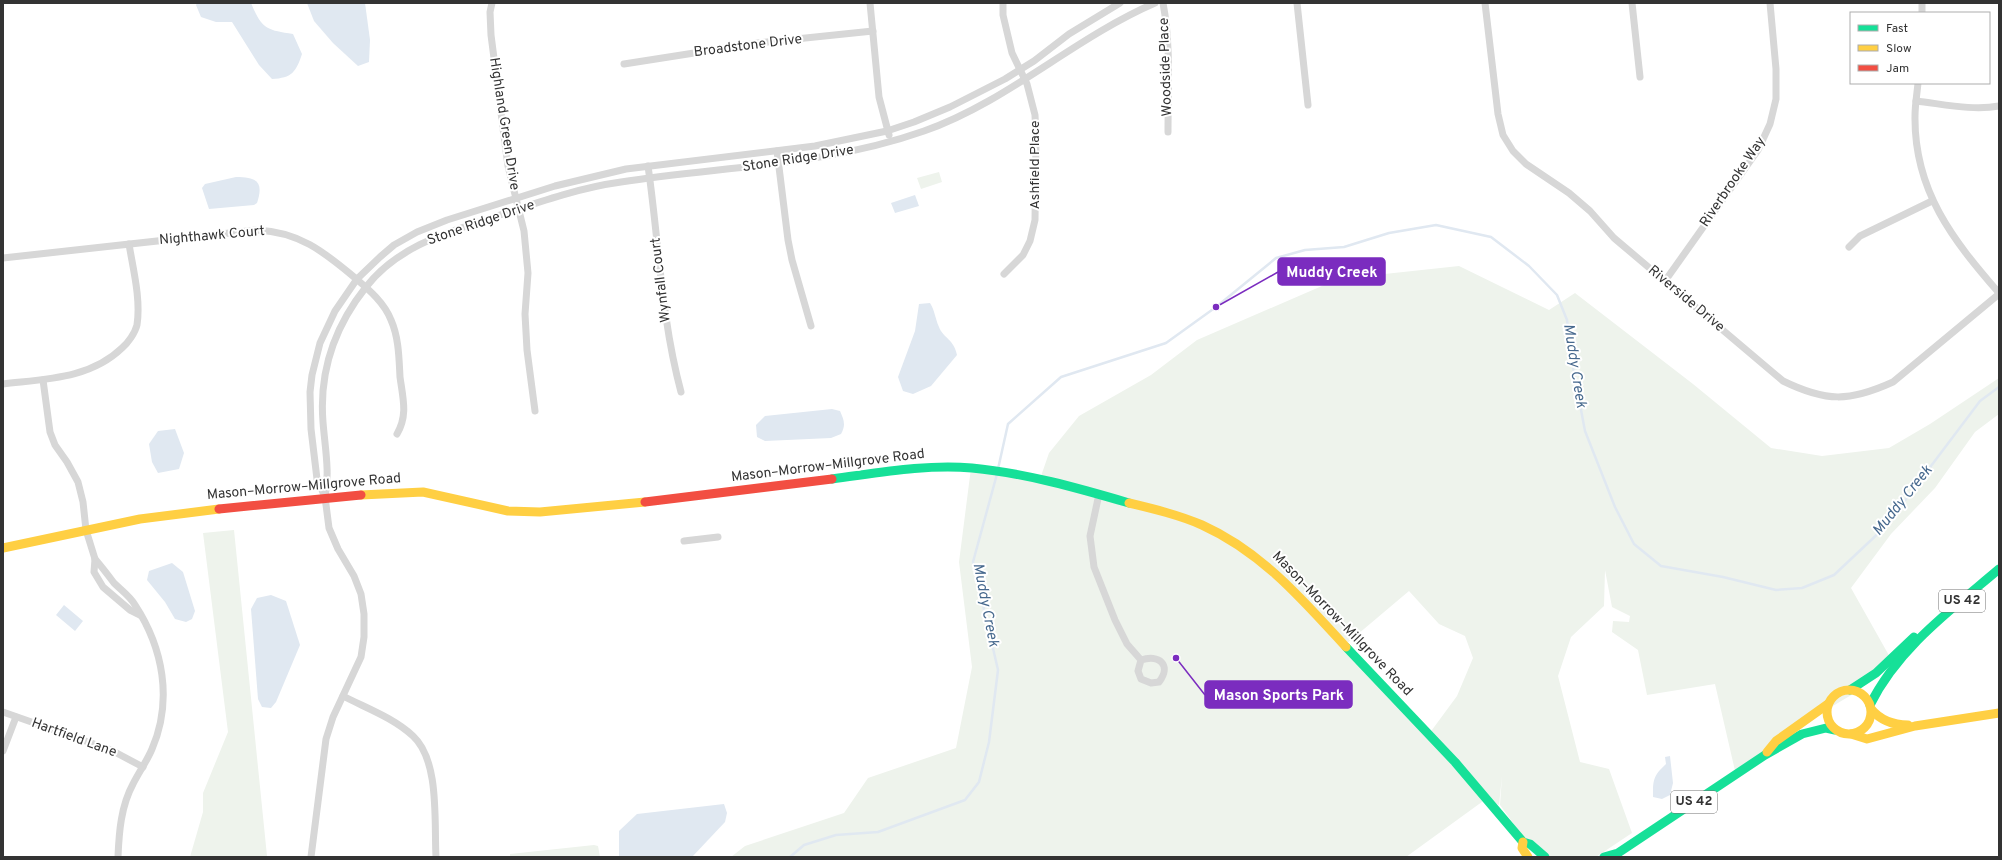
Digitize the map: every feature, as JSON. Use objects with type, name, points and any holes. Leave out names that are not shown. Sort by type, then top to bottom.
[{"type":"street","name":"Highland Green Drive","points":[[492,3],[490,12],[491,35],[504,136],[524,231],[527,266],[525,328],[535,411]]},
{"type":"street","points":[[870,3],[879,97],[887,131],[891,141]]},
{"type":"street","name":"Ashfield Place","points":[[1003,3],[1006,32],[1019,70],[1024,79],[1035,115],[1035,220],[1030,241],[1024,255],[1004,274]]},
{"type":"street","name":"Stone Ridge Drive","points":[[325,497],[317,479],[310,399],[312,375],[318,349],[335,311],[357,279],[394,245],[437,223],[516,197],[601,173],[777,151],[837,142],[887,131],[950,107],[1019,70],[1069,34],[1120,3]]},
{"type":"street","name":"Stone Ridge Drive","points":[[325,497],[329,479],[322,402],[325,374],[337,333],[346,314],[366,287],[382,269],[396,258],[442,233],[602,185],[834,156],[891,141],[925,130],[960,116],[1024,79],[1084,41],[1137,11],[1155,3]]},
{"type":"street","name":"Woodside Place","points":[[1163,3],[1167,21],[1168,45],[1168,132]]},
{"type":"street","points":[[1297,3],[1308,105]]},
{"type":"street","name":"Riverside Drive","points":[[1485,3],[1498,114],[1503,135],[1513,150],[1526,164],[1570,193],[1590,211],[1614,238],[1783,381],[1803,391],[1828,397],[1852,397],[1872,391],[1893,382],[1999,293]]},
{"type":"street","points":[[1632,3],[1640,77]]},
{"type":"street","name":"Riverbrooke Way","points":[[1665,281],[1758,150],[1770,124],[1776,99],[1776,69],[1770,3]]},
{"type":"street","name":"Broadstone Drive","points":[[624,64],[758,43],[873,31]]},
{"type":"street","points":[[1918,84],[1915,116],[1916,141],[1932,201],[1950,234],[1999,293]]},
{"type":"street","points":[[1916,101],[1990,108],[1999,106]]},
{"type":"street","points":[[777,151],[790,254],[811,326]]},
{"type":"street","name":"Wynfall Court","points":[[648,166],[665,319],[673,363],[681,392]]},
{"type":"street","points":[[1849,247],[1860,236],[1932,201]]},
{"type":"street","name":"Nighthawk Court","points":[[3,258],[244,231],[272,231],[300,239],[326,253],[366,287],[385,308],[395,331],[404,411],[403,423],[397,434]]},
{"type":"street","points":[[3,384],[43,380],[81,373],[101,365],[127,344],[136,327],[138,311],[129,244]]},
{"type":"street","points":[[43,380],[50,432],[55,445],[67,462],[78,482],[83,502],[86,530],[95,559],[94,572],[103,587],[130,610],[140,614]]},
{"type":"street","name":"Mason–Morrow–Millgrove Road","points":[[3,548],[86,530],[182,513],[325,497],[393,492],[423,492],[508,511],[559,511],[696,496],[922,468],[971,468],[1014,474],[1152,508],[1202,525],[1240,545],[1260,559],[1308,606],[1419,723],[1523,842],[1530,844],[1545,857]]},
{"type":"street","points":[[1099,494],[1090,536],[1094,567],[1115,620],[1127,644],[1141,660]]},
{"type":"street","points":[[311,857],[326,739],[343,696],[361,657],[364,637],[364,614],[361,594],[354,576],[332,537],[327,517],[325,497]]},
{"type":"street","points":[[684,541],[718,537]]},
{"type":"street","points":[[95,559],[135,604],[158,653],[164,681],[163,702],[158,733],[152,750],[124,805],[121,820],[118,857]]},
{"type":"street","name":"US 42","points":[[1871,707],[1875,690],[1886,675],[1925,633],[1999,569]]},
{"type":"street","name":"US 42","points":[[1850,690],[1866,682],[1897,650],[1918,634],[1925,633]]},
{"type":"street","points":[[1915,726],[1886,722],[1877,717],[1865,696],[1859,692],[1850,690],[1838,692],[1832,697],[1828,704],[1827,718],[1835,730],[1844,734],[1867,738],[1915,726],[1999,713]]},
{"type":"street","points":[[343,696],[397,725],[413,736],[424,750],[430,765],[433,783],[436,857]]},
{"type":"street","name":"US 42","points":[[1765,755],[1776,741],[1828,704]]},
{"type":"street","points":[[1851,734],[1864,728],[1869,722],[1871,707]]},
{"type":"street","name":"Hartfield Lane","points":[[3,712],[111,750],[143,767]]},
{"type":"street","points":[[3,752],[16,717]]},
{"type":"street","name":"US 42","points":[[1604,857],[1608,854],[1617,855],[1765,755],[1802,734],[1826,728],[1835,730]]},
{"type":"street","name":"Mason–Morrow–Millgrove Road","points":[[1523,842],[1522,848],[1528,857]]},
{"type":"shaded area","points":[[197,3],[251,3],[258,18],[266,27],[293,34],[302,54],[295,70],[284,77],[272,79],[259,65],[232,22],[216,22],[201,17],[196,5]]},
{"type":"shaded area","points":[[307,3],[365,3],[370,40],[369,62],[358,66],[333,43],[314,21]]},
{"type":"shaded area","points":[[939,172],[942,182],[921,189],[917,178]]},
{"type":"shaded area","points":[[236,177],[249,178],[257,182],[260,190],[257,203],[254,205],[209,209],[202,188],[205,184]]},
{"type":"shaded area","points":[[915,195],[919,206],[895,213],[891,203]]},
{"type":"shaded area","points":[[1459,266],[1549,310],[1575,293],[1693,384],[1771,448],[1822,456],[1889,448],[1930,424],[1999,378],[1999,414],[1975,432],[1935,488],[1891,534],[1851,588],[1891,659],[1851,690],[1853,694],[1816,716],[1736,775],[1715,684],[1647,695],[1638,650],[1612,632],[1613,621],[1629,622],[1630,616],[1612,607],[1605,570],[1604,606],[1571,637],[1558,676],[1580,762],[1609,769],[1632,833],[1596,857],[1551,857],[1524,838],[1500,805],[1502,776],[1499,805],[1486,799],[1406,857],[731,857],[745,846],[844,813],[868,778],[956,748],[972,667],[959,562],[971,468],[1040,479],[1049,453],[1079,416],[1151,375],[1197,340],[1338,279]],"holes":[[[1409,591],[1439,624],[1465,636],[1473,658],[1457,696],[1429,734],[1345,645]]]},
{"type":"shaded area","points":[[930,303],[941,331],[953,345],[957,355],[931,386],[913,394],[903,391],[898,377],[915,331],[919,304]]},
{"type":"shaded area","points":[[832,409],[840,411],[844,425],[841,434],[831,438],[765,441],[757,437],[756,425],[765,416]]},
{"type":"shaded area","points":[[175,429],[184,453],[179,469],[158,473],[152,462],[149,444],[158,431]]},
{"type":"shaded area","points":[[234,530],[267,856],[190,857],[203,812],[203,793],[228,732],[203,533]]},
{"type":"shaded area","points":[[172,563],[183,572],[195,611],[192,619],[186,622],[175,619],[165,602],[147,580],[149,571]]},
{"type":"shaded area","points":[[271,595],[286,601],[300,645],[276,702],[271,708],[262,707],[258,699],[251,609],[257,598]]},
{"type":"shaded area","points":[[64,605],[83,621],[75,631],[56,615]]},
{"type":"shaded area","points":[[1670,756],[1673,783],[1670,795],[1662,799],[1653,797],[1653,786],[1656,775],[1666,764],[1665,757]]},
{"type":"shaded area","points":[[724,804],[727,813],[725,822],[692,857],[619,857],[619,831],[637,814]]},
{"type":"shaded area","points":[[594,845],[598,846],[600,857],[510,857],[510,854]]},
{"type":"waterway","name":"Muddy Creek","points":[[998,469],[1008,424],[1061,377],[1166,343],[1216,307],[1276,258],[1305,250],[1344,247],[1389,233],[1436,225],[1491,237],[1529,266],[1557,295],[1567,320],[1572,362],[1585,431],[1615,507],[1634,544],[1661,566],[1723,577],[1776,590],[1802,588],[1834,575],[1885,527],[1980,401],[1999,387]]},
{"type":"waterway","name":"Muddy Creek","points":[[790,857],[804,845],[836,835],[878,832],[965,800],[979,782],[989,742],[998,670],[973,562],[997,474]]},
{"type":"traffic: fast","points":[[832,479],[919,468],[972,468],[1032,477],[1129,503]]},
{"type":"traffic: fast","points":[[1870,705],[1895,665],[1911,647],[1945,615],[1999,569]]},
{"type":"traffic: fast","points":[[1850,690],[1876,673],[1914,637]]},
{"type":"traffic: fast","points":[[1346,647],[1455,762],[1523,842],[1530,844],[1545,857]]},
{"type":"traffic: fast","points":[[1604,857],[1618,853],[1765,755],[1802,734],[1826,728],[1835,730]]},
{"type":"traffic: slow","points":[[361,495],[423,492],[508,511],[540,512],[645,502]]},
{"type":"traffic: slow","points":[[1129,503],[1166,512],[1193,521],[1224,536],[1244,549],[1280,578],[1346,647]]},
{"type":"traffic: slow","points":[[3,548],[140,519],[219,509]]},
{"type":"traffic: slow","points":[[1845,690],[1853,690],[1858,691],[1865,696],[1870,703],[1871,712],[1870,721],[1865,728],[1858,733],[1845,734],[1837,731],[1830,724],[1827,716],[1827,708],[1830,700],[1837,693],[1845,690]]},
{"type":"traffic: slow","points":[[1767,752],[1776,741],[1828,704]]},
{"type":"traffic: slow","points":[[1871,709],[1879,717],[1888,722],[1908,725]]},
{"type":"traffic: slow","points":[[1851,734],[1867,739],[1915,726],[1999,713]]},
{"type":"traffic: slow","points":[[1523,842],[1522,848],[1528,857]]},
{"type":"traffic: jam","points":[[645,502],[832,479]]},
{"type":"traffic: jam","points":[[219,509],[361,495]]},
{"type":"place","name":"Muddy Creek","points":[[1216,307]]},
{"type":"place","name":"Mason Sports Park","points":[[1176,658]]}]
